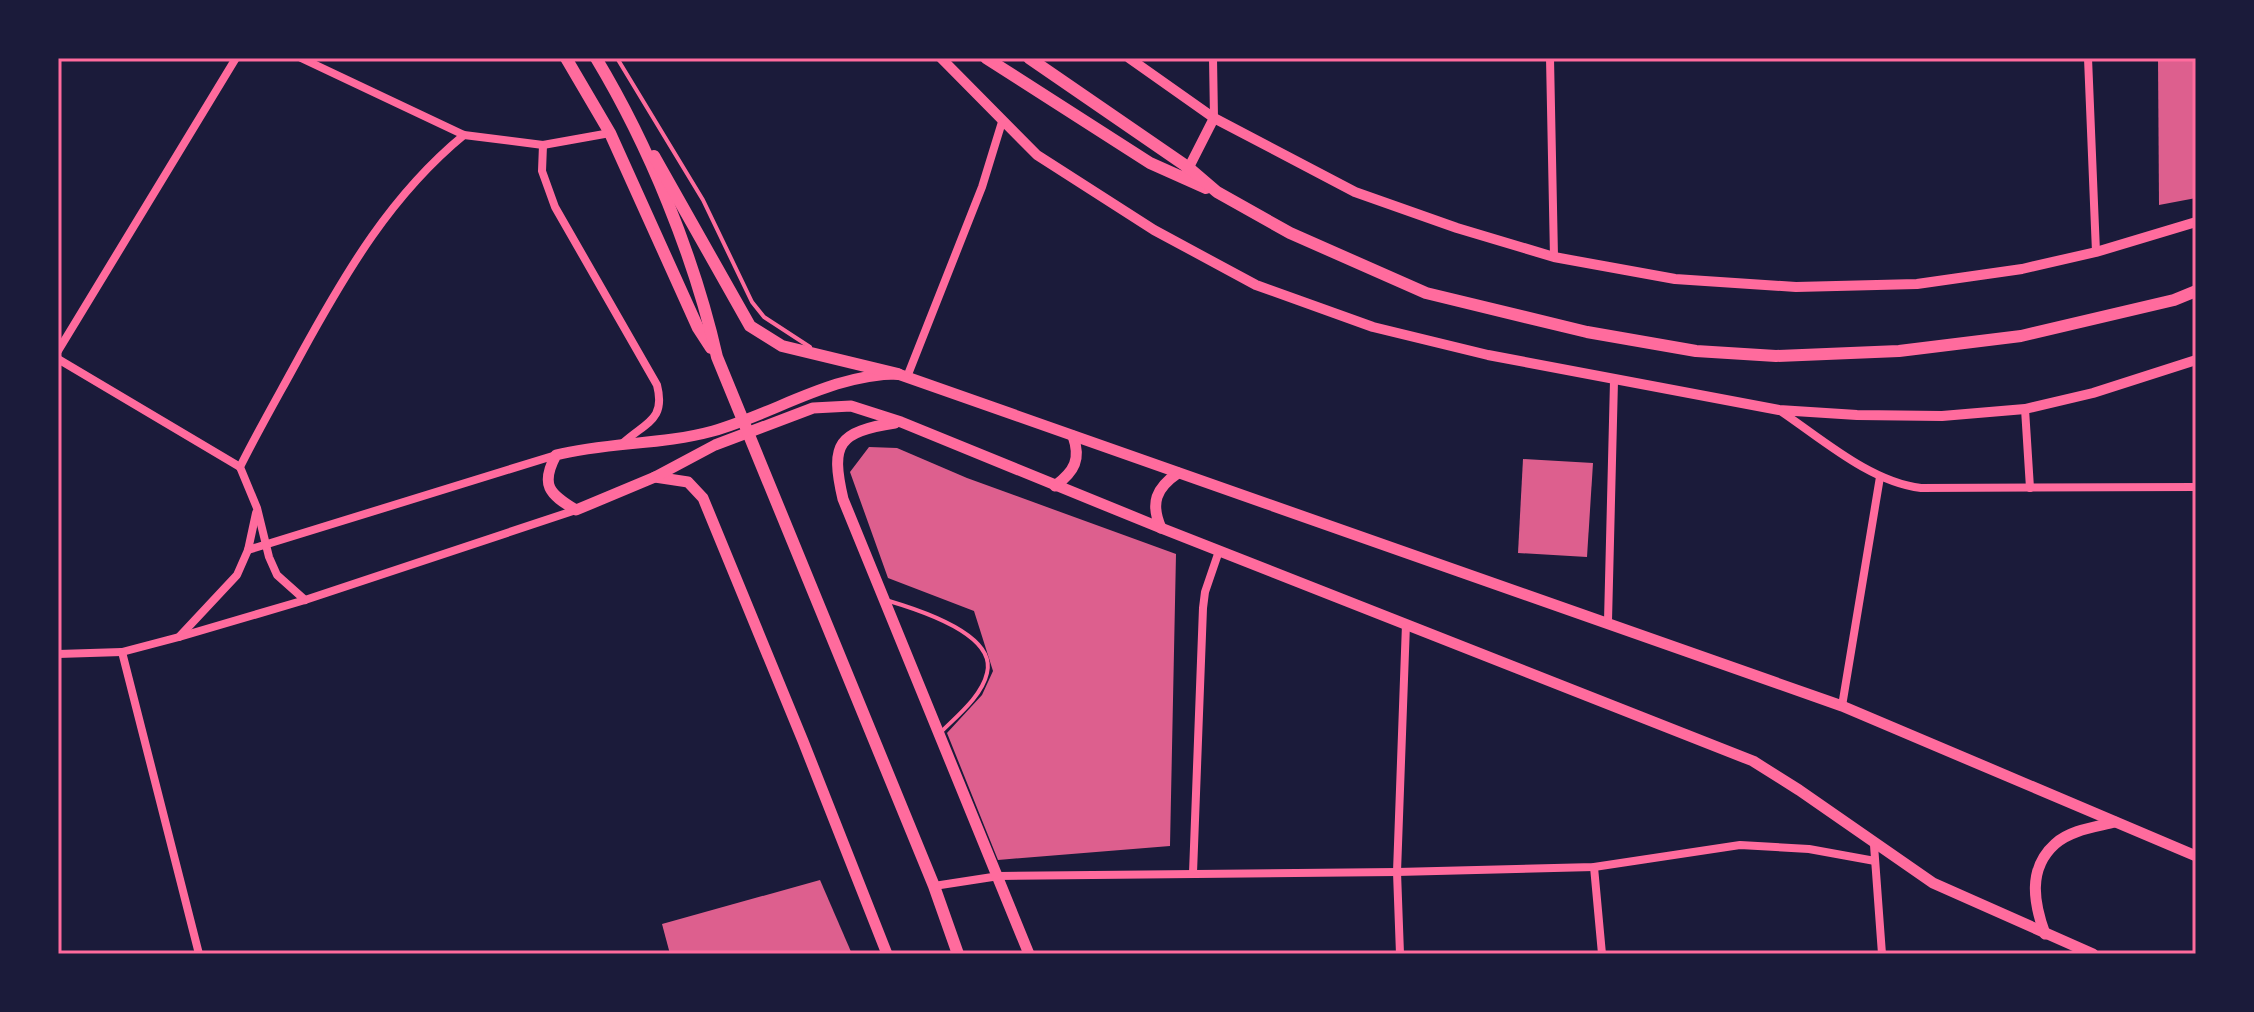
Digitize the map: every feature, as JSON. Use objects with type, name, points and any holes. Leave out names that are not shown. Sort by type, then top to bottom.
[{"type":"highway","points":[[566,58],[610,133],[698,328],[717,357]]},
{"type":"highway","points":[[596,58],[750,326],[782,346],[903,376]]},
{"type":"highway","points":[[986,58],[1104,135],[1186,174],[1290,233],[1426,293],[1587,332],[1696,351],[1776,356],[1899,351],[2021,336],[2174,300],[2196,291]]},
{"type":"highway","points":[[1029,58],[1186,174]]},
{"type":"highway","points":[[614,88],[641,143],[700,290],[717,357],[934,886],[958,954]]},
{"type":"highway","points":[[947,929],[947,954]]},
{"type":"main road","points":[[2093,954],[1933,883],[1753,761],[1055,486],[901,422],[851,406],[813,408],[715,445],[655,477],[576,510],[560,500],[547,485],[547,470],[556,455],[710,432],[852,379],[870,374],[903,376],[1608,621],[1842,706],[2196,856]]},
{"type":"main road","points":[[901,422],[868,427],[852,434],[842,443],[837,460],[843,499],[1029,954]]},
{"type":"main road","points":[[1055,486],[1076,465],[1077,448],[1073,436]]},
{"type":"main road","points":[[1161,528],[1155,503],[1157,492],[1178,473]]},
{"type":"main road","points":[[655,477],[688,482],[703,498],[887,954]]},
{"type":"main road","points":[[2045,934],[2035,905],[2034,889],[2041,863],[2055,844],[2064,838],[2115,821]]},
{"type":"street","points":[[58,351],[236,58]]},
{"type":"street","points":[[301,58],[464,135],[543,145],[610,133]]},
{"type":"street","points":[[941,58],[1037,155],[1108,202],[1256,285],[1373,327],[1488,355],[1779,410],[1942,416],[2025,409],[2093,393],[2196,360]]},
{"type":"street","points":[[1129,58],[1214,118],[1355,192],[1457,228],[1554,257],[1675,279],[1796,287],[1917,284],[2022,269],[2096,252],[2196,222]]},
{"type":"street","points":[[1186,174],[1214,118],[1213,58]]},
{"type":"street","points":[[1550,58],[1554,257]]},
{"type":"street","points":[[2088,58],[2096,252]]},
{"type":"street","points":[[903,376],[982,187],[1002,122]]},
{"type":"street","points":[[240,467],[337,290],[376,230],[432,161],[464,135]]},
{"type":"street","points":[[543,145],[542,171],[555,207],[657,385],[662,403],[656,416],[623,443]]},
{"type":"street","points":[[58,359],[240,467],[257,508],[277,575],[305,600]]},
{"type":"street","points":[[1608,621],[1614,381]]},
{"type":"street","points":[[2025,409],[2030,488]]},
{"type":"street","points":[[1779,410],[1880,477],[1899,485],[1921,488],[2196,487]]},
{"type":"street","points":[[248,550],[556,455]]},
{"type":"street","points":[[1842,706],[1880,477]]},
{"type":"street","points":[[179,637],[237,575],[248,550],[257,508]]},
{"type":"street","points":[[58,654],[122,652],[179,637],[305,600],[576,510]]},
{"type":"street","points":[[1193,873],[1203,608],[1219,551]]},
{"type":"street","points":[[1400,954],[1397,872],[1406,624]]},
{"type":"street","points":[[122,652],[199,954]]},
{"type":"street","points":[[934,886],[999,876],[1594,867],[1740,845],[1809,849],[1875,861]]},
{"type":"street","points":[[1874,845],[1882,954]]},
{"type":"street","points":[[1594,867],[1602,954]]},
{"type":"lane","points":[[617,58],[703,200],[752,302],[764,317],[829,359]]},
{"type":"lane","points":[[886,600],[952,626],[979,643],[983,649],[988,666],[981,687],[940,733]]},
{"type":"building","points":[[2158,58],[2196,58],[2196,198],[2159,205]]},
{"type":"building","points":[[869,447],[897,448],[967,478],[1176,554],[1170,846],[998,860],[947,733],[982,695],[993,671],[974,611],[888,578],[850,472]]},
{"type":"building","points":[[1523,459],[1593,463],[1587,557],[1518,553]]},
{"type":"building","points":[[820,880],[852,954],[670,954],[662,924]]}]
